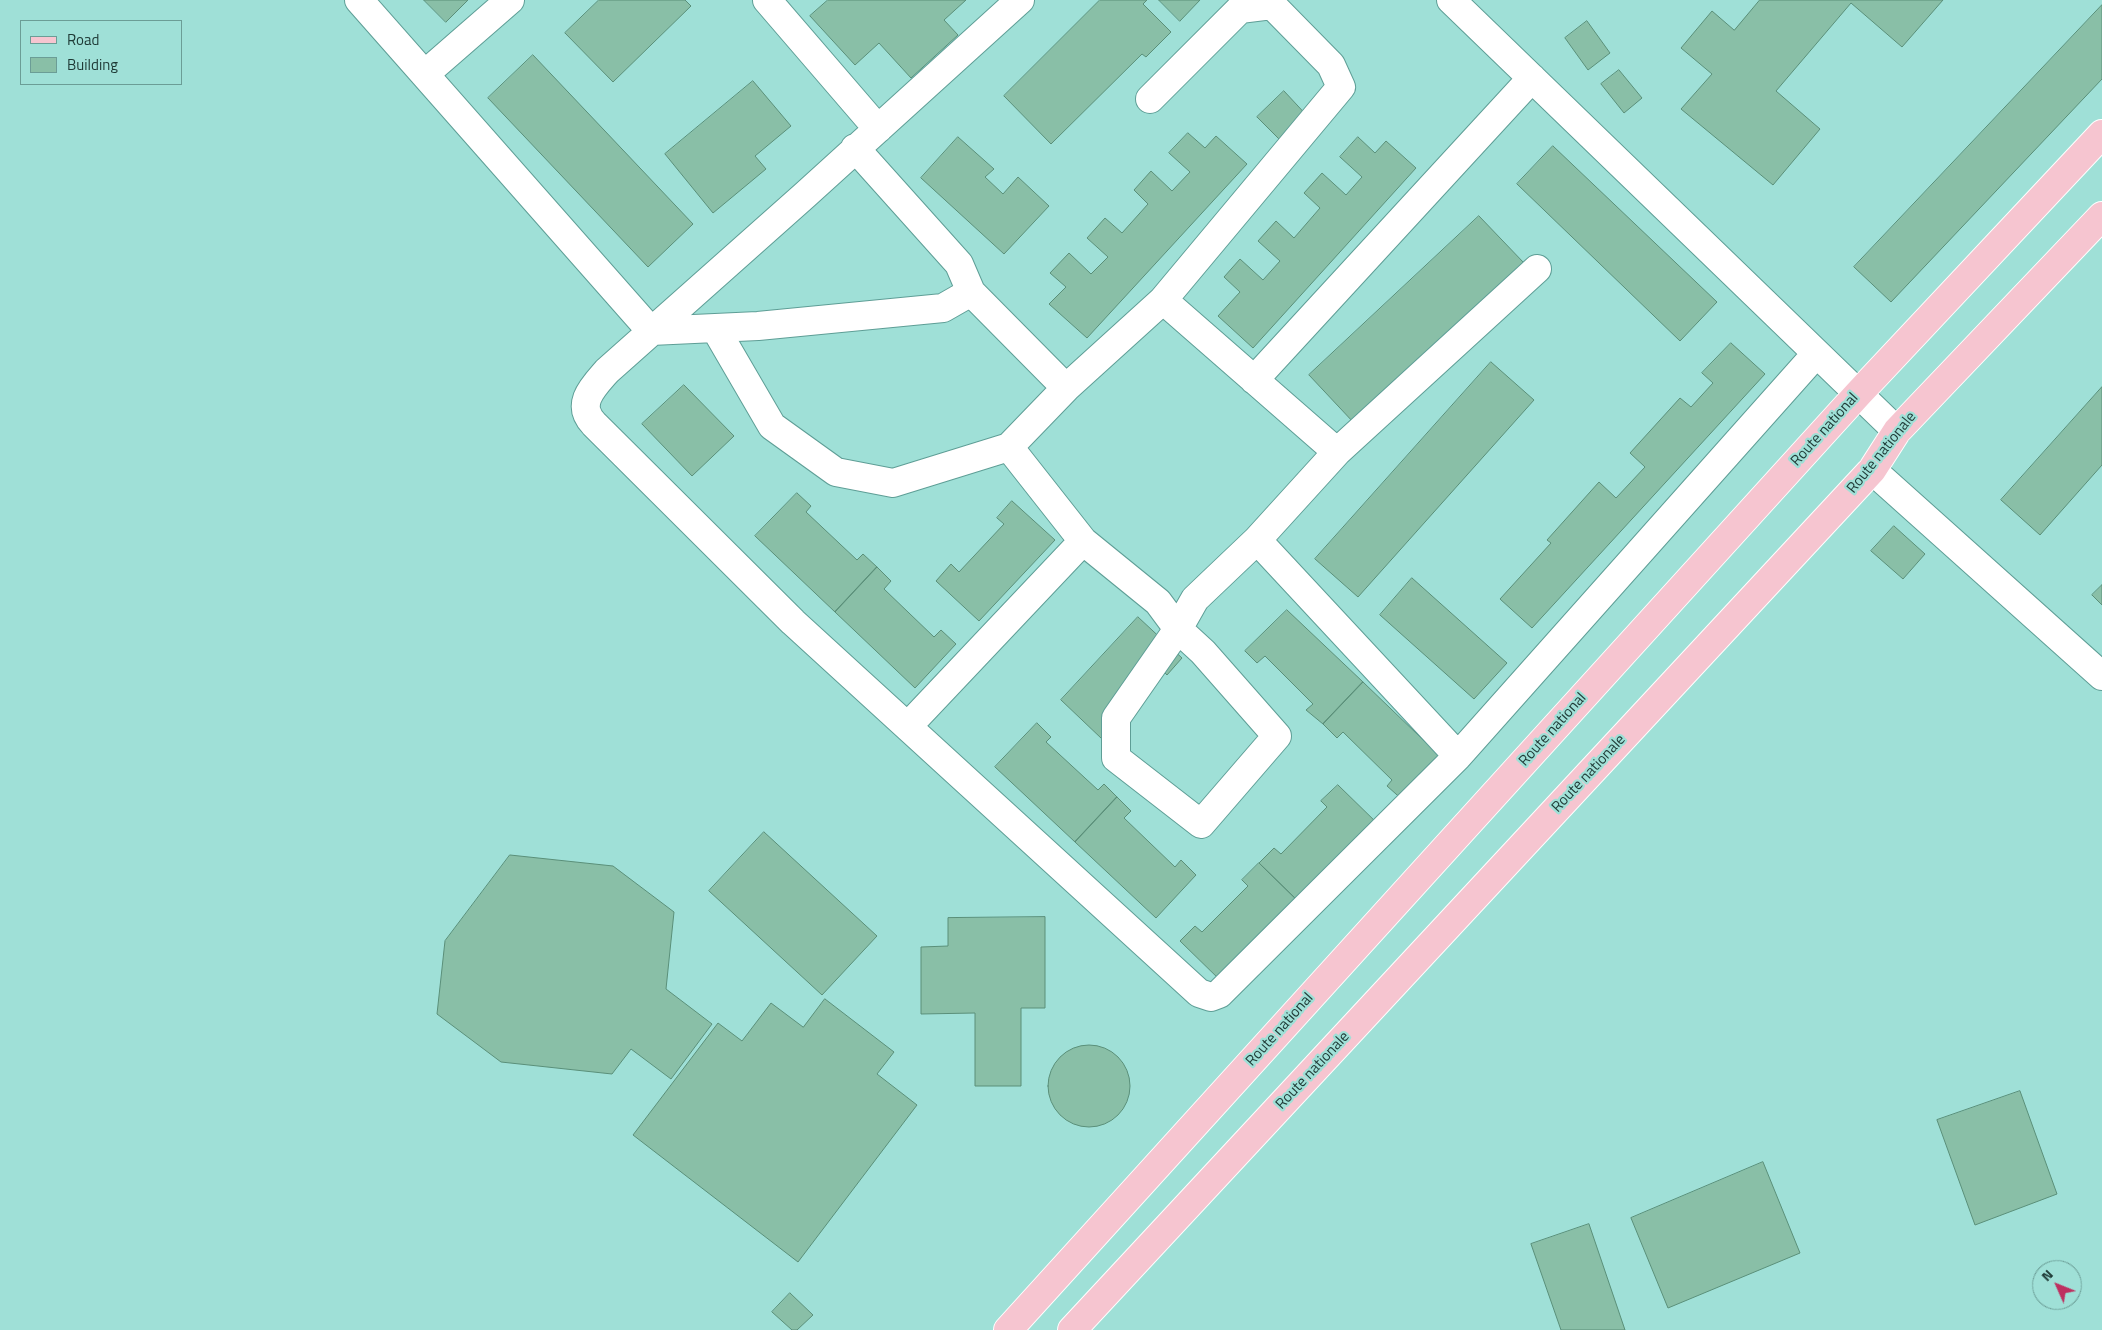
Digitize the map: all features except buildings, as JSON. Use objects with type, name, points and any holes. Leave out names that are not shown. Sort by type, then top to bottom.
[{"type":"main road","name":"Route national","points":[[1008,1330],[1858,394],[2102,134]]},
{"type":"main road","name":"Route nationale","points":[[1072,1330],[1872,470],[1897,431],[2102,216]]},
{"type":"street","points":[[359,0],[651,331]]},
{"type":"street","points":[[425,74],[510,0]]},
{"type":"street","points":[[767,0],[878,129]]},
{"type":"street","points":[[1020,0],[607,371],[590,390],[585,409],[588,418],[793,622],[1198,993],[1212,997],[1219,994],[1458,756],[1816,354]]},
{"type":"street","points":[[1451,0],[1897,431]]},
{"type":"street","points":[[715,328],[772,426],[836,472],[892,483],[1009,447],[1066,388],[1163,300],[1341,87],[1331,65],[1272,5],[1240,9],[1150,99]]},
{"type":"street","points":[[1254,380],[1532,78]]},
{"type":"street","points":[[855,148],[959,264],[971,292],[1066,388]]},
{"type":"street","points":[[1009,447],[1083,541],[1158,602],[1178,629],[1202,652],[1277,736],[1201,824],[1116,758],[1116,718],[1178,629],[1195,599],[1256,540],[1337,452],[1538,269]]},
{"type":"street","points":[[651,331],[715,328],[943,308],[971,292]]},
{"type":"street","points":[[1163,300],[1337,452]]},
{"type":"street","points":[[1872,470],[2102,676]]},
{"type":"street","points":[[1256,540],[1458,756]]},
{"type":"street","points":[[908,726],[1083,541]]}]
